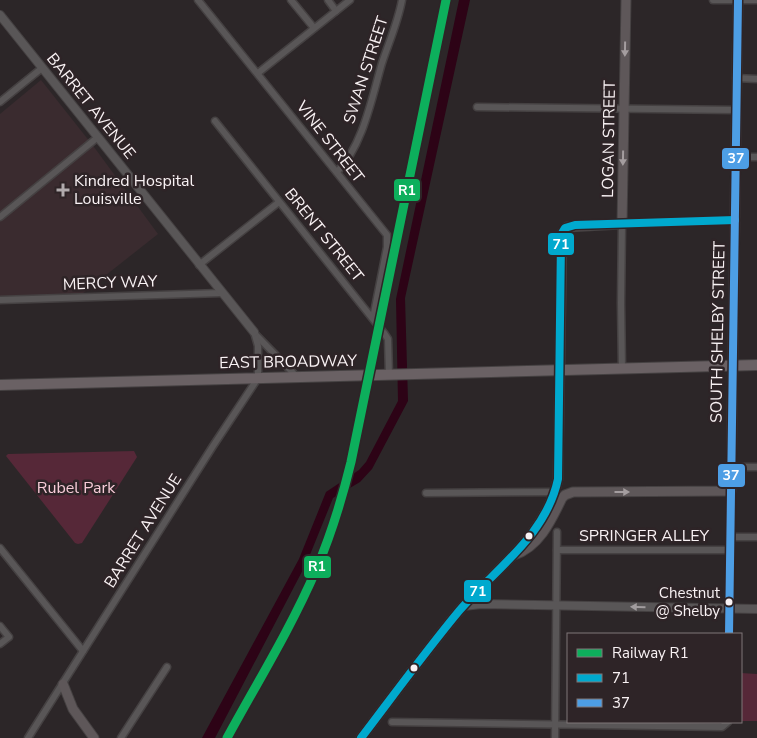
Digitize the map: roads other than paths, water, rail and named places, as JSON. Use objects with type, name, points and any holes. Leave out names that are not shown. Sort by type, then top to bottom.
[{"type":"main road","name":"LOGAN STREET","points":[[622,224],[626,0]]},
{"type":"main road","name":"SOUTH SHELBY STREET","points":[[731,491],[738,0]]},
{"type":"main road","points":[[365,736],[464,606],[497,570],[514,555],[541,521],[555,492],[558,479],[561,240],[567,227],[575,225],[622,224]]},
{"type":"main road","name":"EAST BROADWAY","points":[[0,385],[757,365]]},
{"type":"main road","points":[[559,409],[564,416],[564,485],[566,490],[573,492],[731,491]]},
{"type":"main road","points":[[514,555],[524,552],[533,544],[548,526],[562,498],[573,492]]},
{"type":"main road","points":[[63,684],[73,709],[94,738]]},
{"type":"street","name":"VINE STREET","points":[[198,0],[337,172],[388,239],[373,318]]},
{"type":"street","points":[[290,0],[314,28]]},
{"type":"street","points":[[328,0],[336,11]]},
{"type":"street","points":[[258,74],[350,0]]},
{"type":"street","name":"SWAN STREET","points":[[337,172],[346,163],[370,109],[402,0]]},
{"type":"street","points":[[713,0],[757,0]]},
{"type":"street","name":"BARRET AVENUE","points":[[0,15],[221,293],[254,332],[297,377]]},
{"type":"street","points":[[0,102],[42,68]]},
{"type":"street","points":[[736,78],[757,79]]},
{"type":"street","points":[[477,107],[736,110]]},
{"type":"street","name":"BRENT STREET","points":[[215,121],[388,339],[392,375]]},
{"type":"street","points":[[0,217],[98,138]]},
{"type":"street","points":[[736,157],[757,157]]},
{"type":"street","points":[[199,265],[279,202]]},
{"type":"street","points":[[622,224],[735,220]]},
{"type":"street","name":"LOGAN STREET","points":[[622,224],[622,368]]},
{"type":"street","name":"MERCY WAY","points":[[0,300],[221,293]]},
{"type":"street","points":[[254,332],[258,346],[258,378]]},
{"type":"street","name":"BARRET AVENUE","points":[[28,738],[244,396],[258,378]]},
{"type":"street","points":[[732,466],[757,467]]},
{"type":"street","name":"SOUTH SHELBY STREET","points":[[729,633],[731,491]]},
{"type":"street","points":[[426,493],[555,492]]},
{"type":"street","points":[[555,738],[557,532]]},
{"type":"street","name":"SPRINGER ALLEY","points":[[731,537],[757,537]]},
{"type":"street","points":[[0,548],[83,651]]},
{"type":"street","name":"SPRINGER ALLEY","points":[[557,550],[730,550]]},
{"type":"street","points":[[464,606],[481,604],[757,609]]},
{"type":"street","points":[[0,626],[9,637],[0,644]]},
{"type":"street","points":[[121,738],[167,667]]},
{"type":"street","points":[[392,722],[722,728],[727,723]]},
{"type":"rail line","name":"R1","points":[[227,738],[285,634],[306,592],[327,544],[340,503],[351,462],[446,0]]},
{"type":"place","name":"Kindred Hospital Louisville","points":[[63,190]]},
{"type":"place","name":"Chestnut @ Shelby","points":[[729,602]]},
{"type":"park label","name":"Rubel Park","points":[[76,488]]}]
